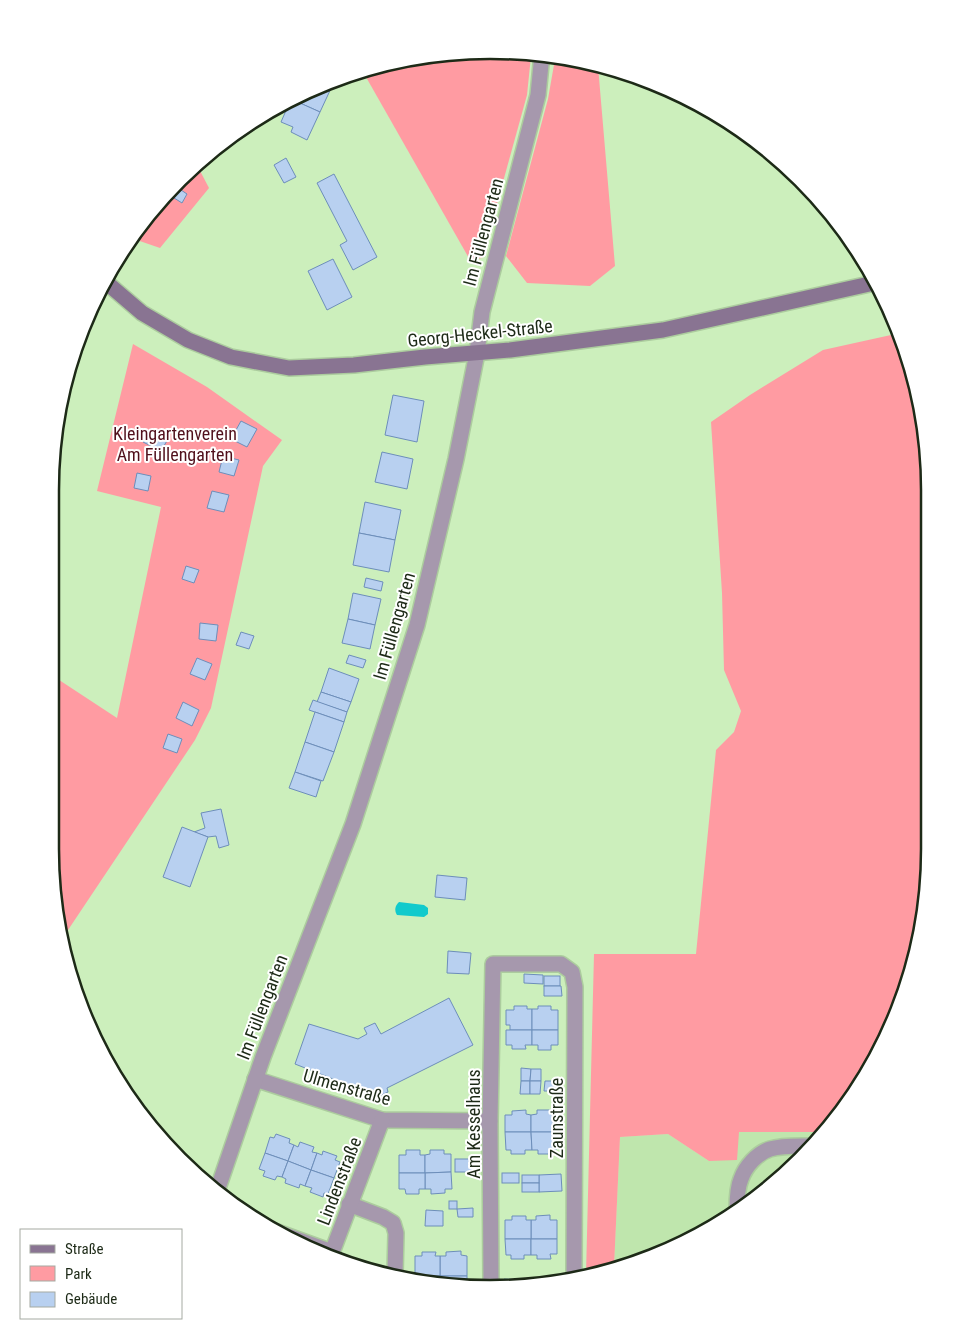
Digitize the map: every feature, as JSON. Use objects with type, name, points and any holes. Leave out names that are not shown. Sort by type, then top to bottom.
[{"type":"street","name":"Im Füllengarten","points":[[219,1184],[255,1079],[354,824],[417,624],[456,459],[477,353],[482,312],[538,95],[541,62]]},
{"type":"street","name":"Georg-Heckel-Straße","points":[[110,286],[142,313],[188,340],[231,357],[290,368],[354,365],[510,350],[663,330],[868,283]]},
{"type":"street","name":"Zaunstraße","points":[[493,964],[561,964],[572,972],[575,987],[574,1272]]},
{"type":"street","name":"Am Kesselhaus","points":[[491,1280],[490,1122],[493,964]]},
{"type":"street","name":"Ulmenstraße","points":[[255,1079],[382,1120],[490,1122]]},
{"type":"street","name":"Lindenstraße","points":[[333,1250],[382,1120]]},
{"type":"street","points":[[738,1202],[740,1180],[756,1157],[769,1149],[802,1146]]},
{"type":"street","points":[[349,1204],[383,1217],[392,1223],[396,1233],[396,1270]]},
{"type":"shaded area","points":[[738,1132],[815,1132],[774,1173],[730,1208],[681,1236],[614,1262],[620,1137],[668,1134],[709,1161]]},
{"type":"green space","points":[[490,59],[530,61],[527,95],[482,258],[470,260],[366,77],[434,62]]},
{"type":"green space","points":[[554,63],[599,72],[615,266],[590,286],[527,283],[506,256],[548,99]]},
{"type":"green space","points":[[200,171],[209,188],[160,248],[138,240],[166,206]]},
{"type":"green space","points":[[892,335],[907,378],[918,434],[921,490],[921,849],[918,905],[907,961],[877,1040],[849,1089],[815,1132],[739,1132],[737,1160],[709,1161],[668,1134],[620,1137],[614,1262],[586,1269],[594,954],[696,954],[716,750],[734,732],[741,711],[724,670],[722,593],[711,422],[750,395],[823,350]]},
{"type":"green space","name":"Kleingartenverein Am Füllengarten","points":[[133,344],[207,387],[282,440],[263,466],[211,708],[195,740],[67,932],[62,905],[59,849],[59,680],[117,718],[161,507],[97,491]]},
{"type":"water","points":[[399,902],[424,905],[428,908],[428,914],[424,917],[397,915],[395,908]]},
{"type":"building","points":[[330,90],[320,112],[299,103]]},
{"type":"building","points":[[299,103],[320,112],[307,140],[291,132],[293,127],[281,122],[286,110]]},
{"type":"building","points":[[286,158],[296,177],[284,183],[274,165]]},
{"type":"building","points":[[334,174],[377,257],[353,270],[340,245],[347,241],[317,183]]},
{"type":"building","points":[[181,190],[187,194],[182,203],[174,198]]},
{"type":"building","points":[[333,259],[352,297],[327,310],[308,271]]},
{"type":"building","points":[[393,395],[424,401],[417,442],[385,435]]},
{"type":"building","points":[[241,421],[257,429],[247,447],[231,439]]},
{"type":"building","points":[[150,429],[168,439],[161,451],[143,442]]},
{"type":"building","points":[[382,452],[413,459],[407,489],[375,482]]},
{"type":"building","points":[[223,456],[239,460],[234,476],[219,472]]},
{"type":"building","points":[[137,473],[151,476],[148,491],[134,488]]},
{"type":"building","points":[[212,491],[229,495],[224,512],[207,508]]},
{"type":"building","points":[[365,502],[401,510],[395,540],[359,533]]},
{"type":"building","points":[[359,533],[395,540],[389,572],[353,565]]},
{"type":"building","points":[[186,566],[199,570],[194,583],[182,579]]},
{"type":"building","points":[[366,578],[383,582],[381,591],[364,587]]},
{"type":"building","points":[[353,593],[381,599],[375,625],[348,619]]},
{"type":"building","points":[[348,619],[375,625],[370,649],[342,643]]},
{"type":"building","points":[[200,623],[218,625],[216,641],[199,639]]},
{"type":"building","points":[[241,632],[254,636],[249,649],[236,645]]},
{"type":"building","points":[[349,655],[366,660],[363,668],[346,663]]},
{"type":"building","points":[[197,658],[212,664],[205,680],[190,674]]},
{"type":"building","points":[[329,668],[359,679],[351,702],[321,692]]},
{"type":"building","points":[[321,692],[351,702],[347,712],[317,702]]},
{"type":"building","points":[[313,700],[347,712],[344,722],[309,710]]},
{"type":"building","points":[[183,702],[199,710],[192,726],[176,718]]},
{"type":"building","points":[[315,712],[344,722],[334,752],[305,742]]},
{"type":"building","points":[[168,734],[182,739],[177,753],[163,748]]},
{"type":"building","points":[[305,742],[334,752],[323,781],[295,772]]},
{"type":"building","points":[[295,772],[321,781],[316,797],[289,788]]},
{"type":"building","points":[[221,809],[229,845],[219,848],[216,836],[208,837],[194,832],[205,828],[201,813]]},
{"type":"building","points":[[182,827],[208,837],[190,887],[163,877]]},
{"type":"building","points":[[437,875],[467,878],[465,900],[435,897]]},
{"type":"building","points":[[448,951],[471,953],[469,974],[447,973]]},
{"type":"building","points":[[524,974],[543,975],[543,984],[524,983]]},
{"type":"building","points":[[544,976],[560,976],[560,986],[544,986]]},
{"type":"building","points":[[544,986],[561,986],[562,996],[544,996]]},
{"type":"building","points":[[449,998],[473,1045],[387,1088],[388,1092],[373,1099],[359,1093],[361,1090],[295,1064],[309,1024],[358,1039],[367,1034],[364,1028],[375,1023],[381,1034]]},
{"type":"building","points":[[514,1006],[527,1006],[527,1009],[532,1009],[532,1030],[510,1030],[510,1025],[506,1025],[506,1010],[514,1010]]},
{"type":"building","points":[[538,1006],[551,1006],[551,1010],[558,1010],[558,1030],[532,1030],[532,1009],[538,1009]]},
{"type":"building","points":[[506,1030],[532,1030],[532,1045],[525,1045],[526,1049],[512,1049],[512,1045],[506,1045]]},
{"type":"building","points":[[532,1030],[558,1030],[558,1045],[551,1045],[551,1050],[538,1050],[538,1045],[532,1045]]},
{"type":"building","points":[[521,1068],[531,1069],[530,1081],[521,1081]]},
{"type":"building","points":[[531,1069],[541,1069],[541,1081],[530,1081]]},
{"type":"building","points":[[521,1081],[530,1081],[530,1094],[520,1094]]},
{"type":"building","points":[[530,1081],[541,1081],[540,1094],[530,1094]]},
{"type":"building","points":[[545,1081],[560,1081],[559,1091],[544,1091]]},
{"type":"building","points":[[526,1110],[526,1114],[531,1115],[531,1132],[505,1132],[505,1115],[512,1115],[512,1111]]},
{"type":"building","points":[[537,1110],[551,1110],[551,1115],[556,1115],[557,1132],[531,1132],[531,1115],[537,1114]]},
{"type":"building","points":[[505,1132],[531,1132],[532,1150],[525,1150],[525,1154],[511,1154],[511,1150],[506,1150]]},
{"type":"building","points":[[531,1132],[557,1132],[557,1149],[552,1150],[552,1154],[538,1154],[538,1150],[532,1150]]},
{"type":"building","points":[[276,1134],[290,1139],[289,1143],[294,1145],[288,1161],[265,1153],[270,1137],[274,1138]]},
{"type":"building","points":[[300,1142],[314,1147],[312,1152],[317,1153],[311,1170],[288,1161],[294,1145],[298,1147]]},
{"type":"building","points":[[406,1150],[420,1150],[420,1155],[425,1155],[425,1173],[399,1173],[399,1155],[406,1155]]},
{"type":"building","points":[[430,1150],[444,1150],[444,1154],[451,1154],[451,1172],[425,1173],[425,1155],[430,1154]]},
{"type":"building","points":[[323,1151],[337,1156],[335,1160],[340,1162],[334,1178],[311,1170],[317,1153],[322,1155]]},
{"type":"building","points":[[265,1153],[288,1161],[282,1177],[277,1176],[275,1180],[263,1176],[265,1171],[259,1169]]},
{"type":"building","points":[[455,1159],[475,1159],[475,1172],[455,1172]]},
{"type":"building","points":[[288,1161],[311,1170],[305,1186],[300,1184],[299,1188],[285,1183],[286,1179],[282,1177]]},
{"type":"building","points":[[311,1170],[334,1178],[328,1194],[324,1193],[323,1197],[310,1192],[312,1188],[305,1186]]},
{"type":"building","points":[[451,1172],[452,1189],[445,1189],[445,1193],[431,1194],[431,1189],[425,1189],[425,1173]]},
{"type":"building","points":[[399,1173],[425,1173],[425,1189],[419,1189],[419,1194],[406,1194],[405,1189],[399,1189]]},
{"type":"building","points":[[502,1173],[519,1173],[519,1183],[502,1183]]},
{"type":"building","points":[[561,1174],[562,1191],[539,1192],[539,1175]]},
{"type":"building","points":[[522,1175],[539,1175],[539,1183],[522,1183]]},
{"type":"building","points":[[522,1183],[539,1183],[539,1192],[522,1192]]},
{"type":"building","points":[[449,1201],[457,1201],[457,1209],[449,1209]]},
{"type":"building","points":[[473,1208],[473,1217],[458,1217],[457,1209]]},
{"type":"building","points":[[426,1210],[443,1211],[443,1226],[425,1226]]},
{"type":"building","points":[[550,1215],[550,1220],[557,1220],[557,1239],[531,1239],[531,1220],[536,1220],[536,1216]]},
{"type":"building","points":[[512,1216],[526,1216],[526,1220],[531,1220],[531,1239],[505,1239],[505,1220],[512,1220]]},
{"type":"building","points":[[505,1239],[531,1239],[531,1255],[524,1255],[524,1259],[511,1259],[511,1255],[506,1255]]},
{"type":"building","points":[[531,1239],[557,1239],[557,1254],[550,1254],[551,1259],[537,1259],[537,1255],[531,1255]]},
{"type":"building","points":[[461,1251],[461,1255],[467,1256],[467,1276],[440,1276],[440,1256],[446,1256],[446,1252]]},
{"type":"building","points":[[422,1252],[436,1252],[435,1256],[440,1256],[440,1276],[415,1274],[415,1256],[422,1256]]},
{"type":"building","points":[[467,1276],[467,1279],[462,1279],[440,1277]]}]
